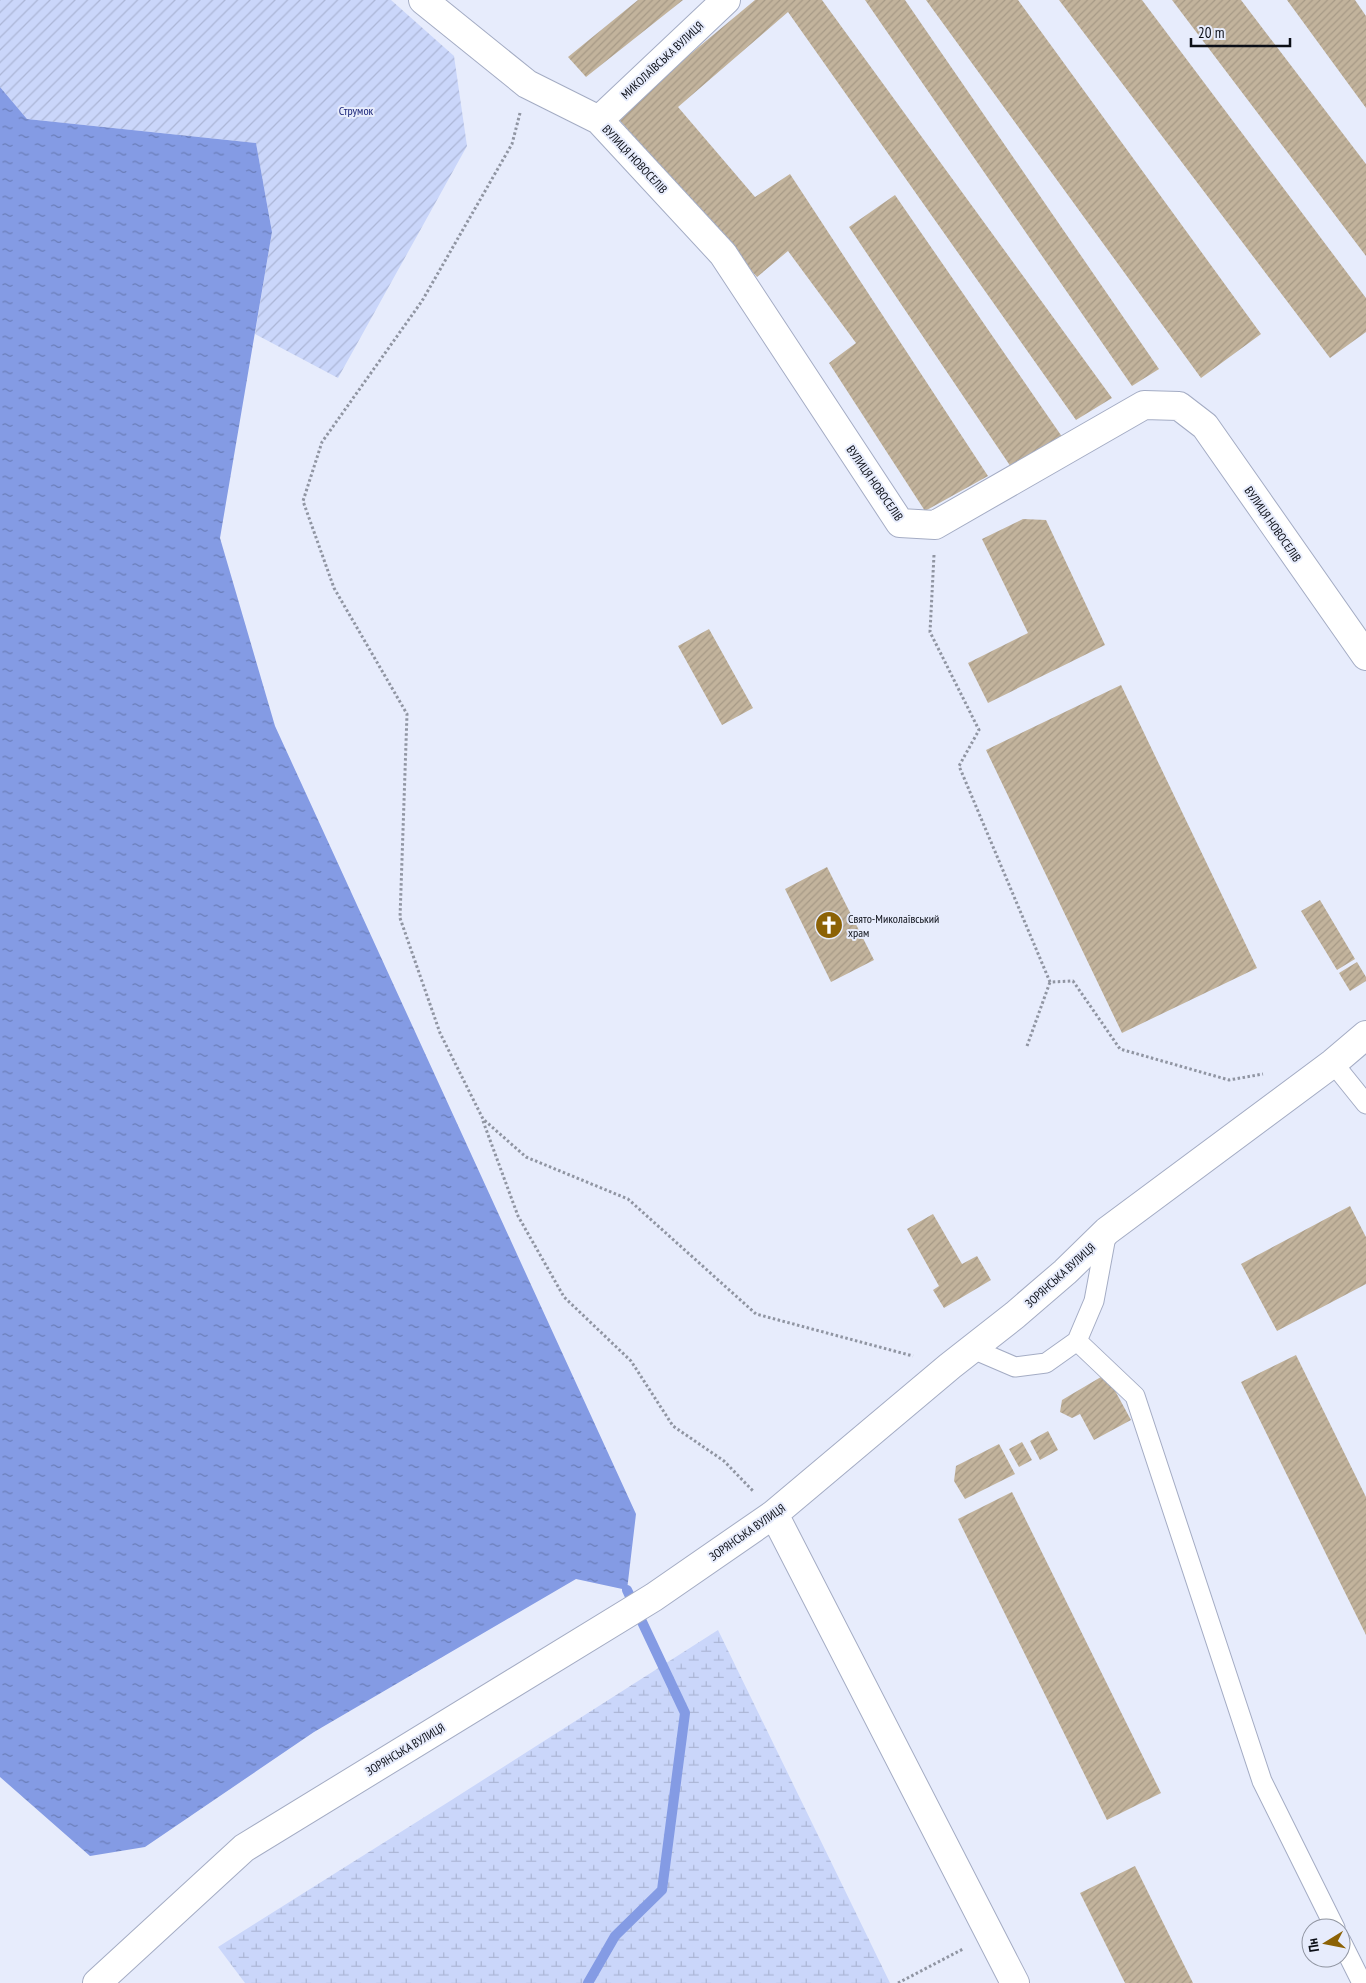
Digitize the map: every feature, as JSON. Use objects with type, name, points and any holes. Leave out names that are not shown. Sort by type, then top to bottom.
[{"type":"street","name":"ВУЛИЦЯ НОВОСЕЛІВ","points":[[423,0],[527,84],[599,120],[723,254],[900,523],[935,525],[1144,405],[1180,406],[1205,426],[1366,656]]},
{"type":"street","name":"МИКОЛАЇВСЬКА ВУЛИЦЯ","points":[[599,120],[726,0]]},
{"type":"street","name":"ЗОРЯНСЬКА ВУЛИЦЯ","points":[[97,1983],[244,1848],[654,1597],[774,1514],[1065,1272],[1107,1231],[1333,1063],[1366,1035]]},
{"type":"street","points":[[774,1514],[1015,1983]]},
{"type":"lane","points":[[1333,1063],[1366,1104]]},
{"type":"lane","points":[[973,1349],[1015,1366],[1046,1362],[1077,1341],[1094,1301],[1107,1231]]},
{"type":"lane","points":[[1077,1341],[1135,1396],[1262,1782],[1330,1918]]},
{"type":"lane","points":[[1351,1961],[1362,1983]]},
{"type":"path","points":[[527,84],[512,144],[422,301],[322,442],[303,501],[334,588],[407,714],[400,918],[440,1033],[483,1119],[518,1216],[564,1297],[631,1361],[673,1426],[724,1461],[774,1514]]},
{"type":"path","points":[[935,525],[930,632],[979,730],[959,766],[1050,982],[1027,1046]]},
{"type":"path","points":[[1050,982],[1073,981],[1120,1050],[1229,1080],[1267,1074]]},
{"type":"path","points":[[483,1119],[526,1157],[628,1198],[756,1314],[950,1366]]},
{"type":"path","points":[[898,1983],[990,1935]]},
{"type":"green space","name":"Струмок","points":[[0,0],[391,0],[454,56],[467,146],[338,378],[255,334],[272,232],[256,143],[27,119],[0,87]]},
{"type":"green space","points":[[718,1630],[890,1983],[245,1983],[218,1947],[450,1801]]},
{"type":"water","points":[[0,87],[27,119],[256,143],[272,232],[220,538],[275,726],[636,1514],[627,1590],[576,1579],[314,1732],[145,1847],[90,1856],[0,1777]]},
{"type":"building","points":[[638,0],[683,0],[586,77],[568,57]]},
{"type":"building","points":[[755,0],[822,0],[1112,398],[1076,420],[788,12],[678,107],[755,197],[790,174],[988,476],[925,511],[829,363],[856,343],[788,251],[757,277],[616,116]]},
{"type":"building","points":[[865,0],[905,0],[1159,369],[1132,386]]},
{"type":"building","points":[[926,0],[1018,0],[1261,334],[1201,378]]},
{"type":"building","points":[[1059,0],[1142,0],[1366,298],[1366,332],[1330,358]]},
{"type":"building","points":[[1172,0],[1241,0],[1366,164],[1366,256]]},
{"type":"building","points":[[1287,0],[1355,0],[1366,16],[1366,108]]},
{"type":"building","points":[[895,195],[1065,441],[1013,470],[849,227]]},
{"type":"building","points":[[1023,519],[1046,520],[1105,645],[988,703],[968,663],[1028,633],[982,539]]},
{"type":"building","points":[[709,629],[753,708],[722,725],[678,646]]},
{"type":"building","points":[[1121,685],[1257,968],[1122,1033],[986,750]]},
{"type":"building","name":"Свято-Миколаївський храм","points":[[827,867],[874,960],[831,982],[785,889]]},
{"type":"building","points":[[1320,900],[1355,959],[1337,970],[1301,911]]},
{"type":"building","points":[[1357,962],[1366,977],[1366,981],[1350,991],[1339,973]]},
{"type":"building","points":[[1350,1206],[1366,1237],[1366,1284],[1277,1331],[1241,1264]]},
{"type":"building","points":[[933,1214],[962,1264],[977,1256],[991,1280],[944,1308],[933,1290],[939,1286],[907,1229]]},
{"type":"building","points":[[1296,1355],[1366,1497],[1366,1635],[1241,1382]]},
{"type":"building","points":[[1106,1374],[1131,1420],[1094,1440],[1080,1414],[1072,1418],[1060,1412],[1062,1400]]},
{"type":"building","points":[[1048,1431],[1058,1450],[1040,1460],[1030,1441]]},
{"type":"building","points":[[1022,1442],[1032,1460],[1019,1467],[1009,1449]]},
{"type":"building","points":[[999,1444],[1015,1474],[965,1499],[954,1481],[956,1466]]},
{"type":"building","points":[[1012,1492],[1161,1793],[1107,1820],[958,1519]]},
{"type":"building","points":[[1135,1866],[1193,1983],[1125,1983],[1080,1893]]},
{"type":"waterway","points":[[588,1983],[615,1936],[662,1890],[685,1713],[627,1590]]},
{"type":"place","name":"Свято-Миколаївський храм","points":[[829,925]]}]
